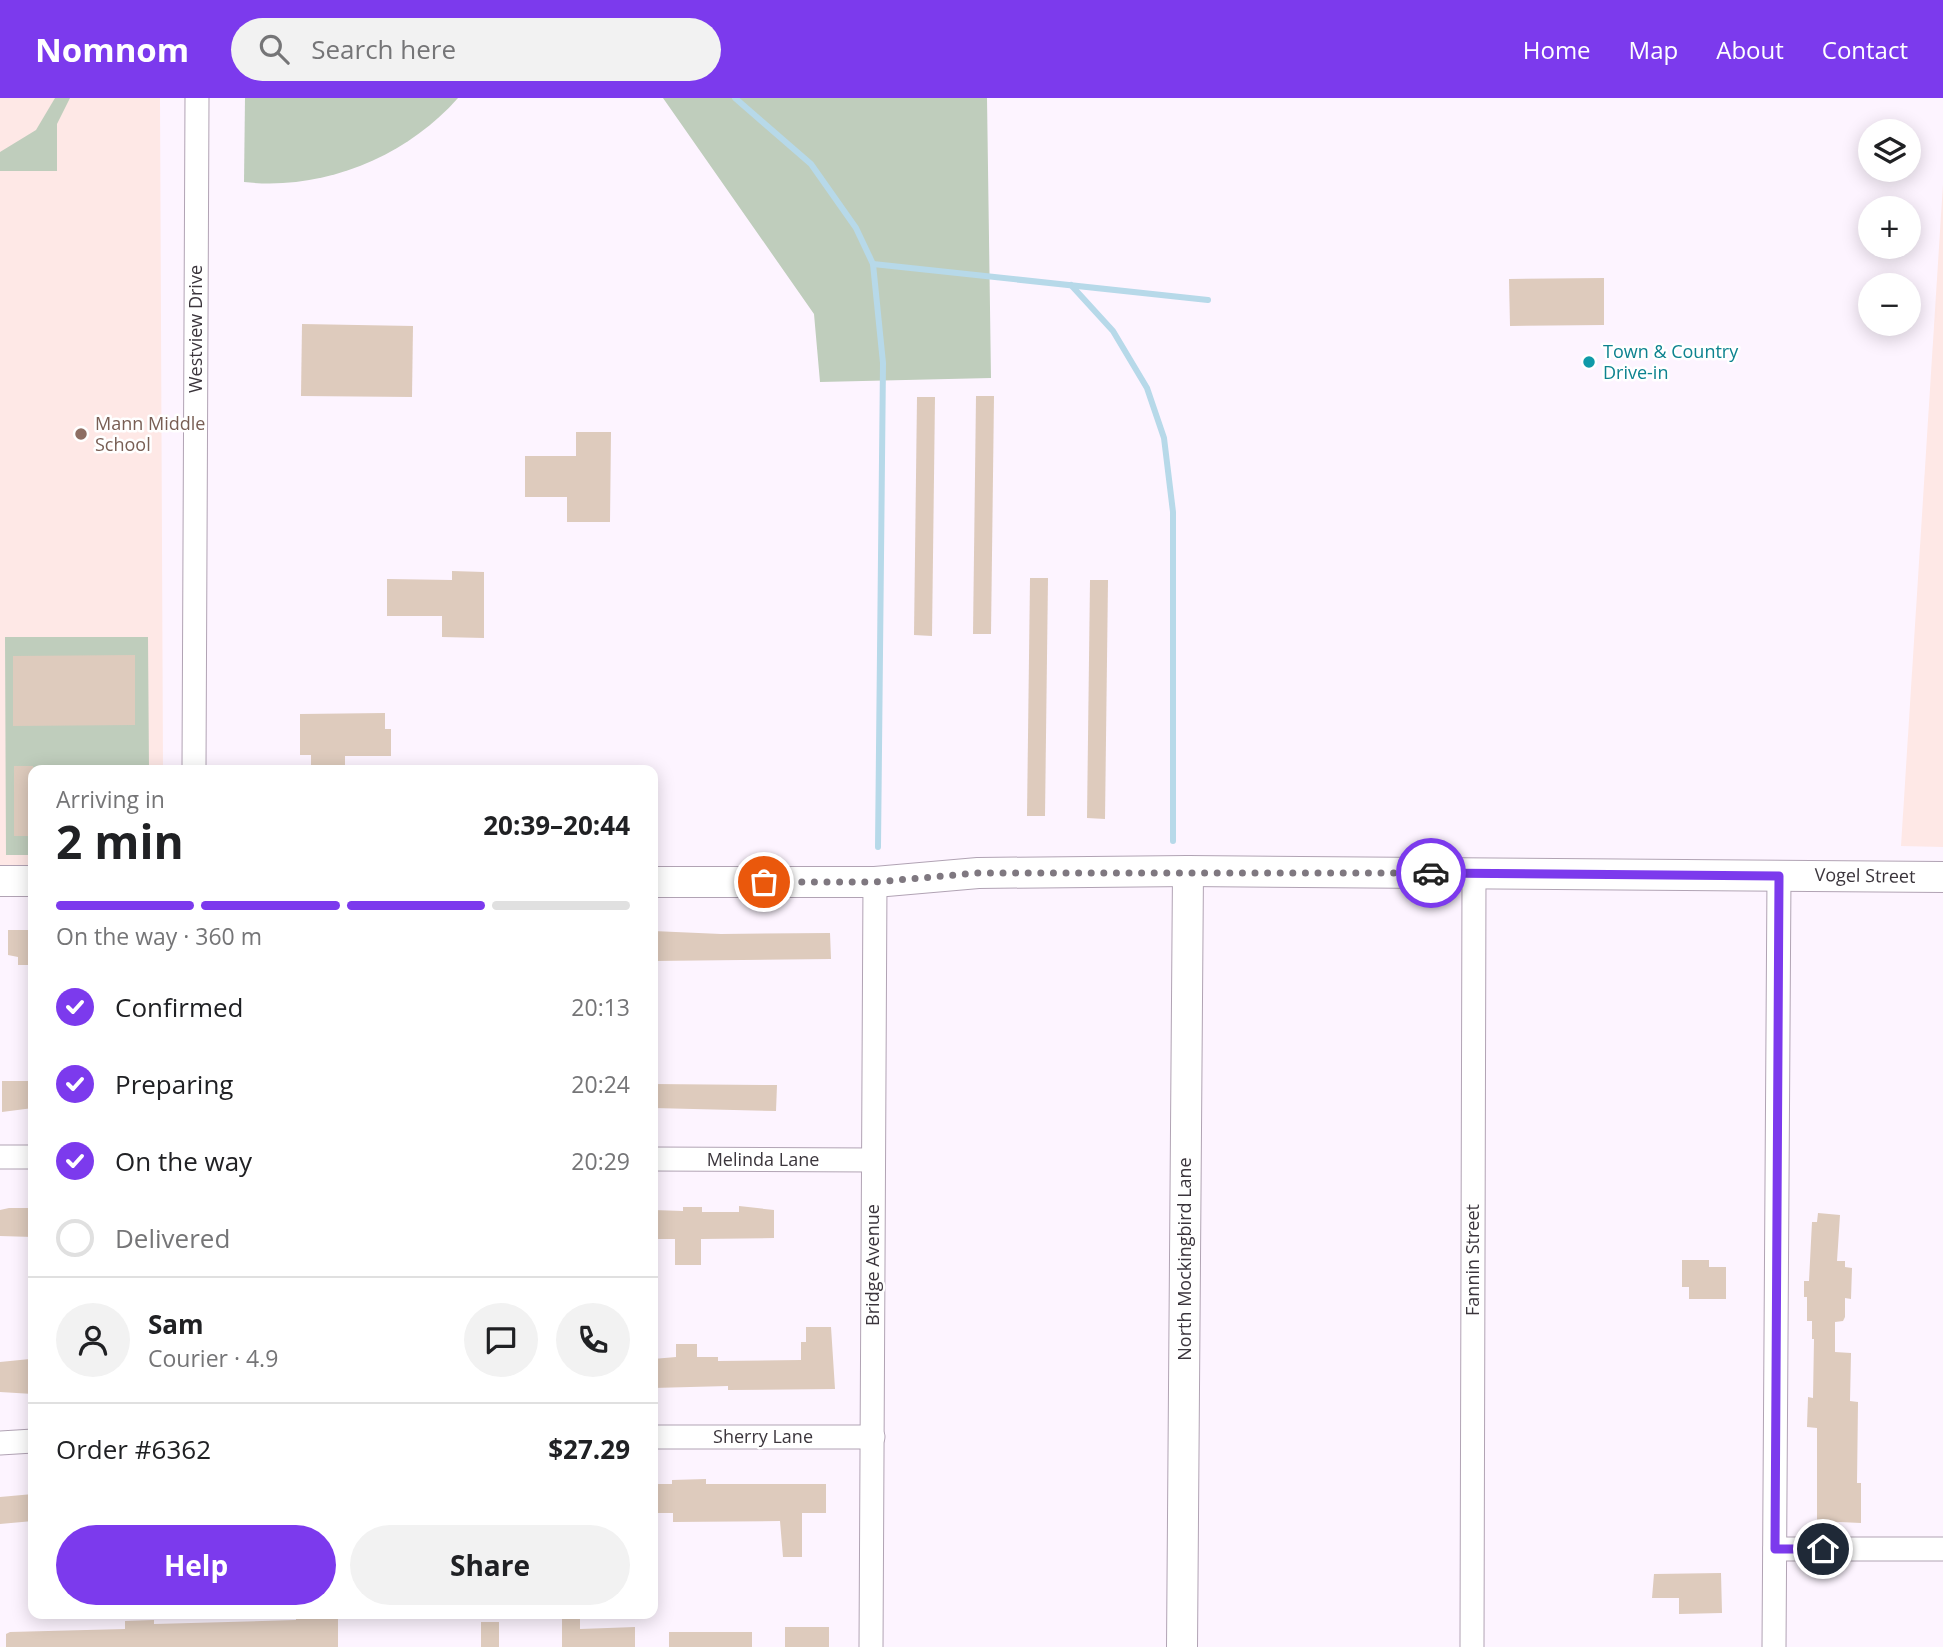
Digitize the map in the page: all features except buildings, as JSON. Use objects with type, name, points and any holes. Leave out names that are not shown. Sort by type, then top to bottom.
[{"type":"street","name":"Westview Drive","points":[[194,765],[197,98]]},
{"type":"street","name":"Vogel Street","points":[[658,882],[875,882],[978,873],[1188,871],[1943,877]]},
{"type":"street","name":"North Mockingbird Lane","points":[[1182,1647],[1188,871]]},
{"type":"street","name":"Fannin Street","points":[[1472,1647],[1474,873]]},
{"type":"street","points":[[1774,1647],[1779,876]]},
{"type":"street","points":[[0,881],[28,881]]},
{"type":"street","name":"Bridge Avenue","points":[[871,1647],[875,882]]},
{"type":"street","points":[[0,1157],[28,1157]]},
{"type":"street","name":"Melinda Lane","points":[[658,1159],[872,1160]]},
{"type":"street","name":"Sherry Lane","points":[[658,1437],[873,1437]]},
{"type":"street","points":[[0,1443],[28,1441]]},
{"type":"street","points":[[1775,1549],[1943,1549]]},
{"type":"shaded area","name":"Mann Middle School","points":[[0,98],[160,98],[163,765],[28,765],[28,870],[0,869]]},
{"type":"shaded area","points":[[1943,184],[1943,847],[1901,846]]},
{"type":"green space","points":[[55,98],[70,98],[57,124],[57,171],[0,171],[0,152],[36,130]]},
{"type":"green space","points":[[245,98],[458,98],[414,137],[361,166],[303,181],[274,183],[244,182]]},
{"type":"green space","points":[[663,98],[987,98],[991,378],[820,382],[814,314]]},
{"type":"green space","points":[[5,637],[148,637],[149,765],[28,765],[28,855],[6,855]]},
{"type":"waterway","points":[[735,98],[811,164],[856,228],[873,264],[883,363],[878,847]]},
{"type":"waterway","points":[[873,264],[1208,300]]},
{"type":"waterway","points":[[1071,285],[1113,331],[1147,388],[1164,438],[1173,512],[1173,841]]},
{"type":"way so far","points":[[764,882],[875,882],[978,873],[1431,873]]},
{"type":"place","name":"Town & Country Drive-in","points":[[1589,362]]},
{"type":"place","name":"Mann Middle School","points":[[81,434]]},
{"type":"route","points":[[1431,873],[1779,876],[1775,1549],[1823,1549]]}]
